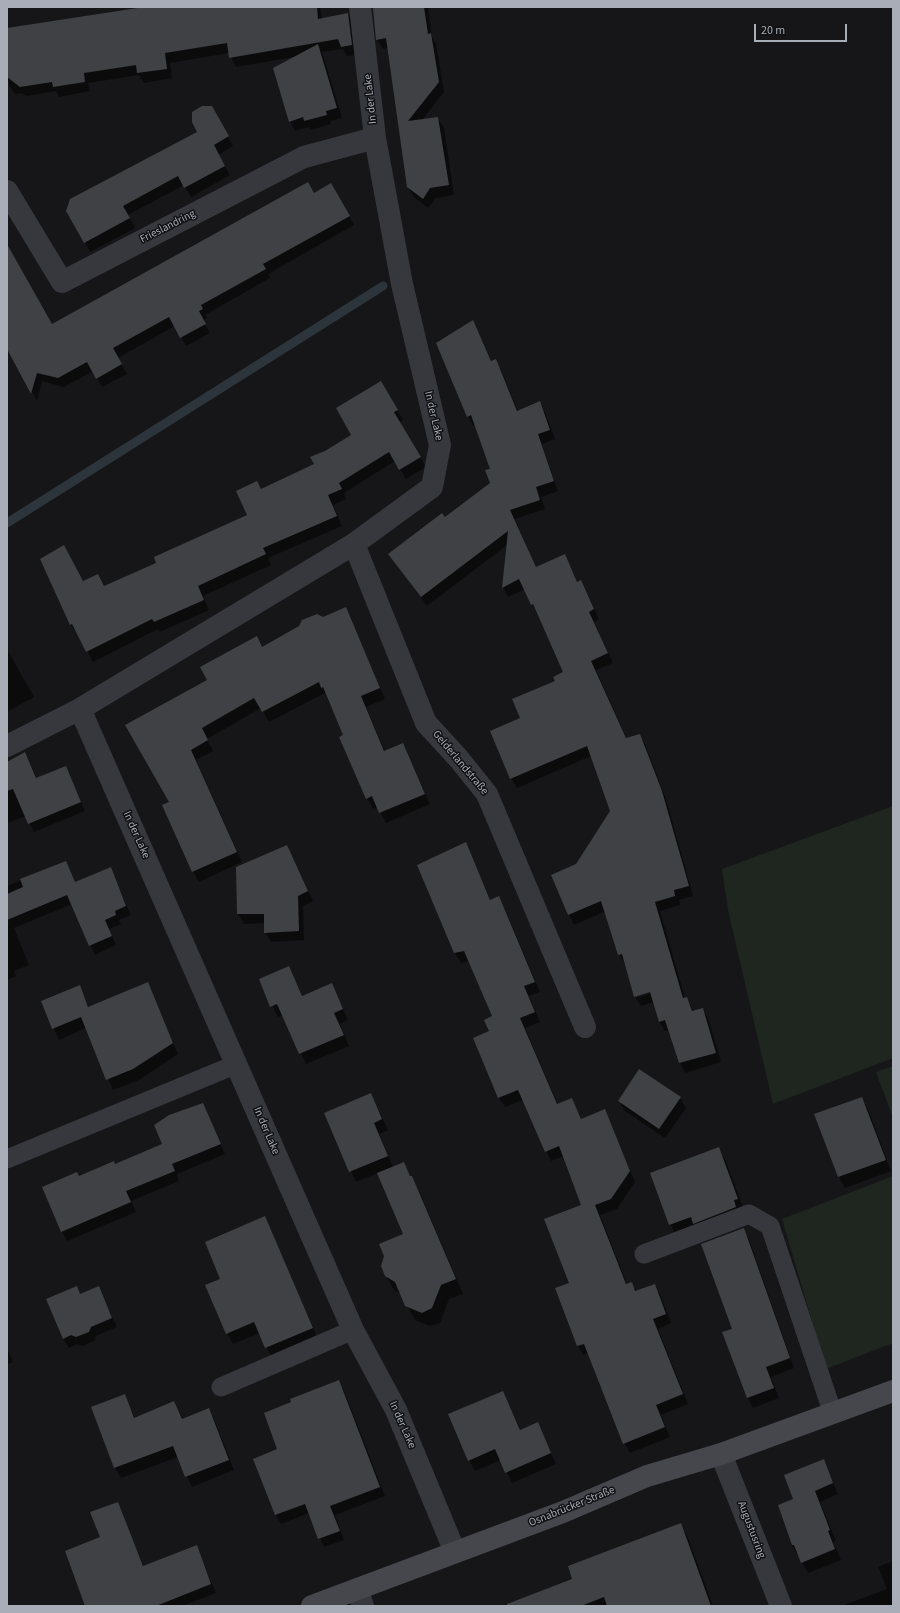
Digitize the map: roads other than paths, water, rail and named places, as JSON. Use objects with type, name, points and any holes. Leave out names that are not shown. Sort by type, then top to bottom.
[{"type":"main road","name":"Osnabrücker Straße","points":[[312,1606],[360,1598],[455,1552],[563,1512],[647,1476],[721,1454],[834,1414],[893,1391]]},
{"type":"street","name":"In der Lake","points":[[7,746],[80,709],[354,544],[432,487],[440,445],[402,284],[375,138],[360,7]]},
{"type":"street","name":"Frieslandring","points":[[7,191],[62,282],[304,157],[375,138]]},
{"type":"street","name":"Gelderlandstraße","points":[[354,544],[426,723],[459,759],[487,794],[584,1027]]},
{"type":"street","name":"In der Lake","points":[[80,709],[353,1330],[396,1410],[455,1552]]},
{"type":"street","name":"Augustusring","points":[[721,1454],[781,1606]]},
{"type":"lane","points":[[7,1159],[237,1064]]},
{"type":"lane","points":[[644,1254],[749,1214],[770,1226],[834,1414]]},
{"type":"lane","points":[[221,1387],[353,1330]]},
{"type":"waterway","points":[[7,523],[383,286]]}]
